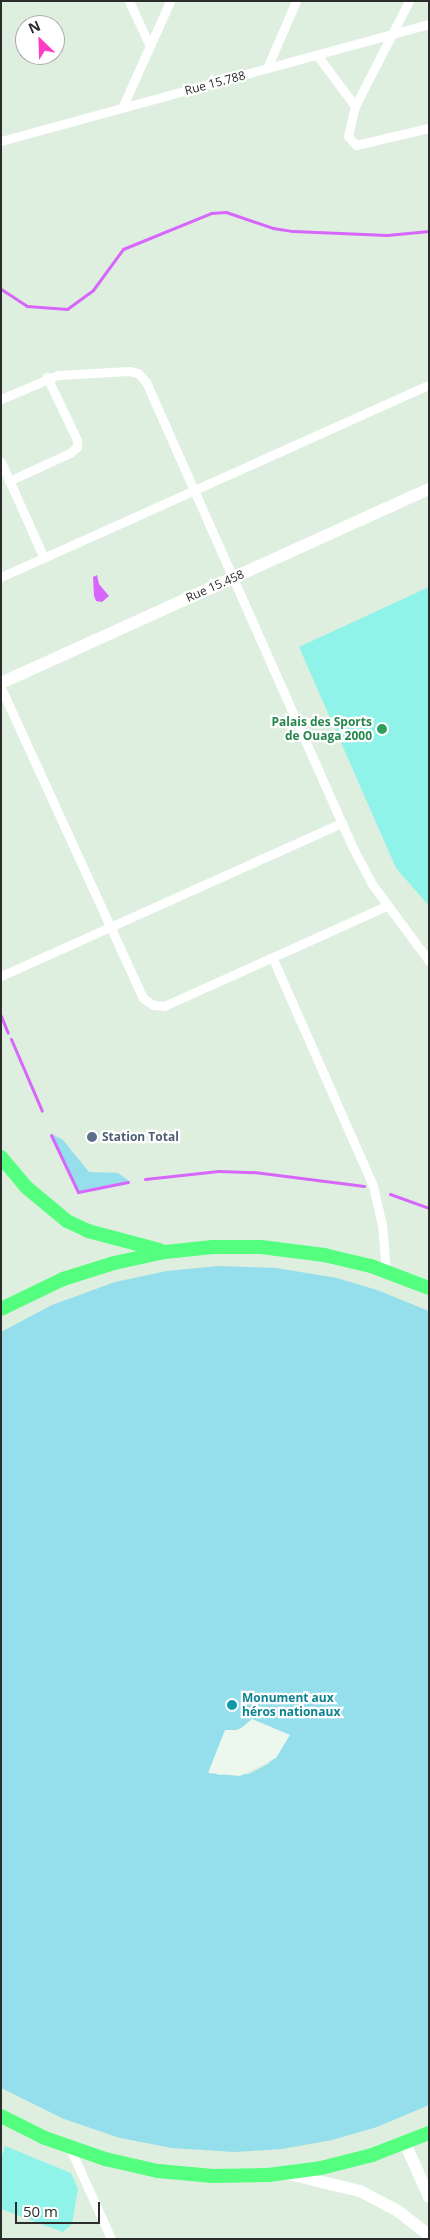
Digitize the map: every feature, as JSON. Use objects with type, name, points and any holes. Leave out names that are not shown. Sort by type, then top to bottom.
[{"type":"main road","name":"Rue 15.458","points":[[1,684],[429,489]]},
{"type":"main road","points":[[1,1157],[26,1187],[67,1221],[88,1231],[165,1252]]},
{"type":"main road","points":[[1,1309],[80,1273],[165,1252],[213,1247],[277,1248],[324,1255],[386,1271],[429,1288]]},
{"type":"main road","points":[[1,2116],[70,2148],[122,2164],[176,2173],[232,2176],[286,2173],[355,2160],[429,2133]]},
{"type":"main road","points":[[405,2143],[429,2197]]},
{"type":"main road","points":[[286,2173],[360,2191],[398,2211],[429,2236]]},
{"type":"street","points":[[129,1],[148,44]]},
{"type":"street","points":[[122,108],[148,44],[170,1]]},
{"type":"street","points":[[267,68],[296,1]]},
{"type":"street","points":[[410,1],[355,106],[348,136],[356,145],[429,128]]},
{"type":"street","name":"Rue 15.788","points":[[1,142],[429,24]]},
{"type":"street","points":[[317,55],[355,106]]},
{"type":"street","points":[[1,399],[47,377],[129,370],[138,373],[146,382],[231,579],[372,884],[429,961]]},
{"type":"street","points":[[9,481],[70,453],[76,446],[47,377]]},
{"type":"street","points":[[1,577],[429,385]]},
{"type":"street","points":[[1,462],[44,558]]},
{"type":"street","points":[[1,688],[143,998],[153,1005],[164,1006],[273,959],[387,906]]},
{"type":"street","points":[[1,976],[110,925],[342,822]]},
{"type":"street","points":[[273,959],[373,1186],[382,1224],[386,1271]]},
{"type":"street","points":[[70,2148],[111,2239]]},
{"type":"shaded area","points":[[97,575],[99,584],[109,596],[102,602],[96,601],[94,596],[93,577]]},
{"type":"shaded area","name":"Palais des Sports de Ouaga 2000","points":[[429,587],[429,906],[396,868],[299,647]]},
{"type":"shaded area","points":[[52,1134],[63,1140],[89,1172],[118,1173],[129,1181],[79,1191]]},
{"type":"shaded area","points":[[219,1266],[276,1268],[337,1278],[377,1290],[429,1311],[429,2105],[377,2127],[332,2140],[282,2149],[234,2152],[172,2148],[120,2138],[64,2119],[1,2088],[1,1332],[52,1305],[115,1282],[167,1271]],"holes":[[[252,1719],[281,1750],[268,1764],[249,1774],[217,1775],[231,1732],[246,1726]]]},
{"type":"shaded area","points":[[252,1719],[290,1735],[276,1758],[240,1776],[208,1773],[225,1730],[239,1730]]},
{"type":"shaded area","points":[[5,2146],[71,2173],[78,2189],[72,2224],[63,2232],[1,2209],[1,2159]]},
{"type":"waterway","points":[[1,289],[27,306],[67,309],[93,290],[123,249],[211,213],[226,212],[273,228],[293,231],[387,235],[429,231]]},
{"type":"waterway","points":[[1,1016],[8,1033]]},
{"type":"waterway","points":[[11,1039],[42,1111]]},
{"type":"waterway","points":[[51,1135],[78,1192],[128,1182]]},
{"type":"waterway","points":[[145,1179],[219,1171],[254,1172],[364,1186]]},
{"type":"waterway","points":[[390,1194],[429,1208]]},
{"type":"waterway","points":[[348,2239],[374,2239]]},
{"type":"place","name":"Palais des Sports de Ouaga 2000","points":[[382,729]]},
{"type":"place","name":"Station Total","points":[[92,1137]]},
{"type":"place","name":"Monument aux héros nationaux","points":[[232,1705]]}]
